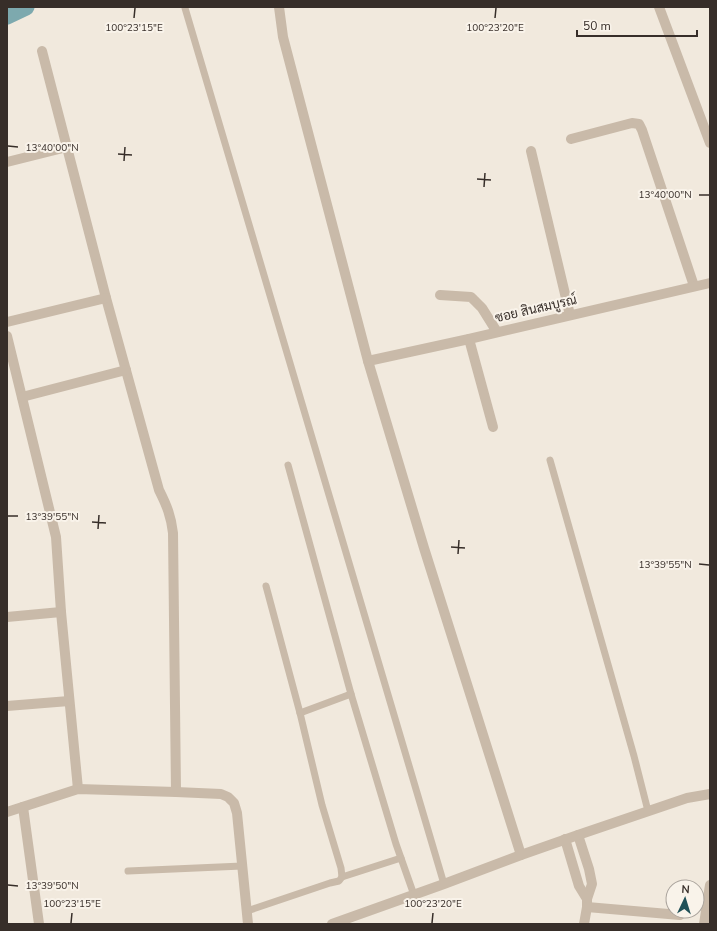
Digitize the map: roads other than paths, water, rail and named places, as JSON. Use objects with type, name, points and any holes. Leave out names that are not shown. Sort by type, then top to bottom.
[{"type":"street","points":[[279,7],[283,37],[368,361],[427,556],[521,855]]},
{"type":"street","points":[[659,7],[710,143]]},
{"type":"street","points":[[42,51],[106,298],[159,490],[169,510],[172,521],[176,792]]},
{"type":"street","points":[[571,138],[632,123],[639,124],[694,286]]},
{"type":"street","points":[[7,162],[67,147]]},
{"type":"street","points":[[531,151],[570,315]]},
{"type":"street","name":"ซอย สินสมบูรณ์","points":[[368,361],[710,283]]},
{"type":"street","points":[[440,295],[471,297],[482,308],[497,332]]},
{"type":"street","points":[[7,322],[106,298]]},
{"type":"street","points":[[7,336],[56,537],[61,612],[78,789]]},
{"type":"street","points":[[469,339],[492,428]]},
{"type":"street","points":[[22,397],[126,370]]},
{"type":"street","points":[[7,617],[61,612]]},
{"type":"street","points":[[7,706],[70,701]]},
{"type":"street","points":[[7,812],[78,789],[221,794],[228,797],[234,803],[238,813],[248,924]]},
{"type":"street","points":[[332,924],[565,839],[687,798],[710,794]]},
{"type":"street","points":[[23,807],[39,924]]},
{"type":"street","points":[[578,835],[589,869],[592,884],[584,924]]},
{"type":"street","points":[[565,839],[579,886],[587,903]]},
{"type":"street","points":[[704,924],[710,885]]},
{"type":"street","points":[[587,903],[665,913]]},
{"type":"lane","points":[[185,8],[444,884]]},
{"type":"lane","points":[[550,460],[634,756],[648,811]]},
{"type":"lane","points":[[288,465],[351,694],[400,858],[414,895]]},
{"type":"lane","points":[[247,911],[339,881],[342,876],[341,868],[322,805],[300,713],[266,586]]},
{"type":"lane","points":[[300,713],[351,694]]},
{"type":"lane","points":[[342,876],[400,858]]},
{"type":"lane","points":[[128,871],[242,866]]},
{"type":"waterway","points":[[7,16],[26,7]]}]
